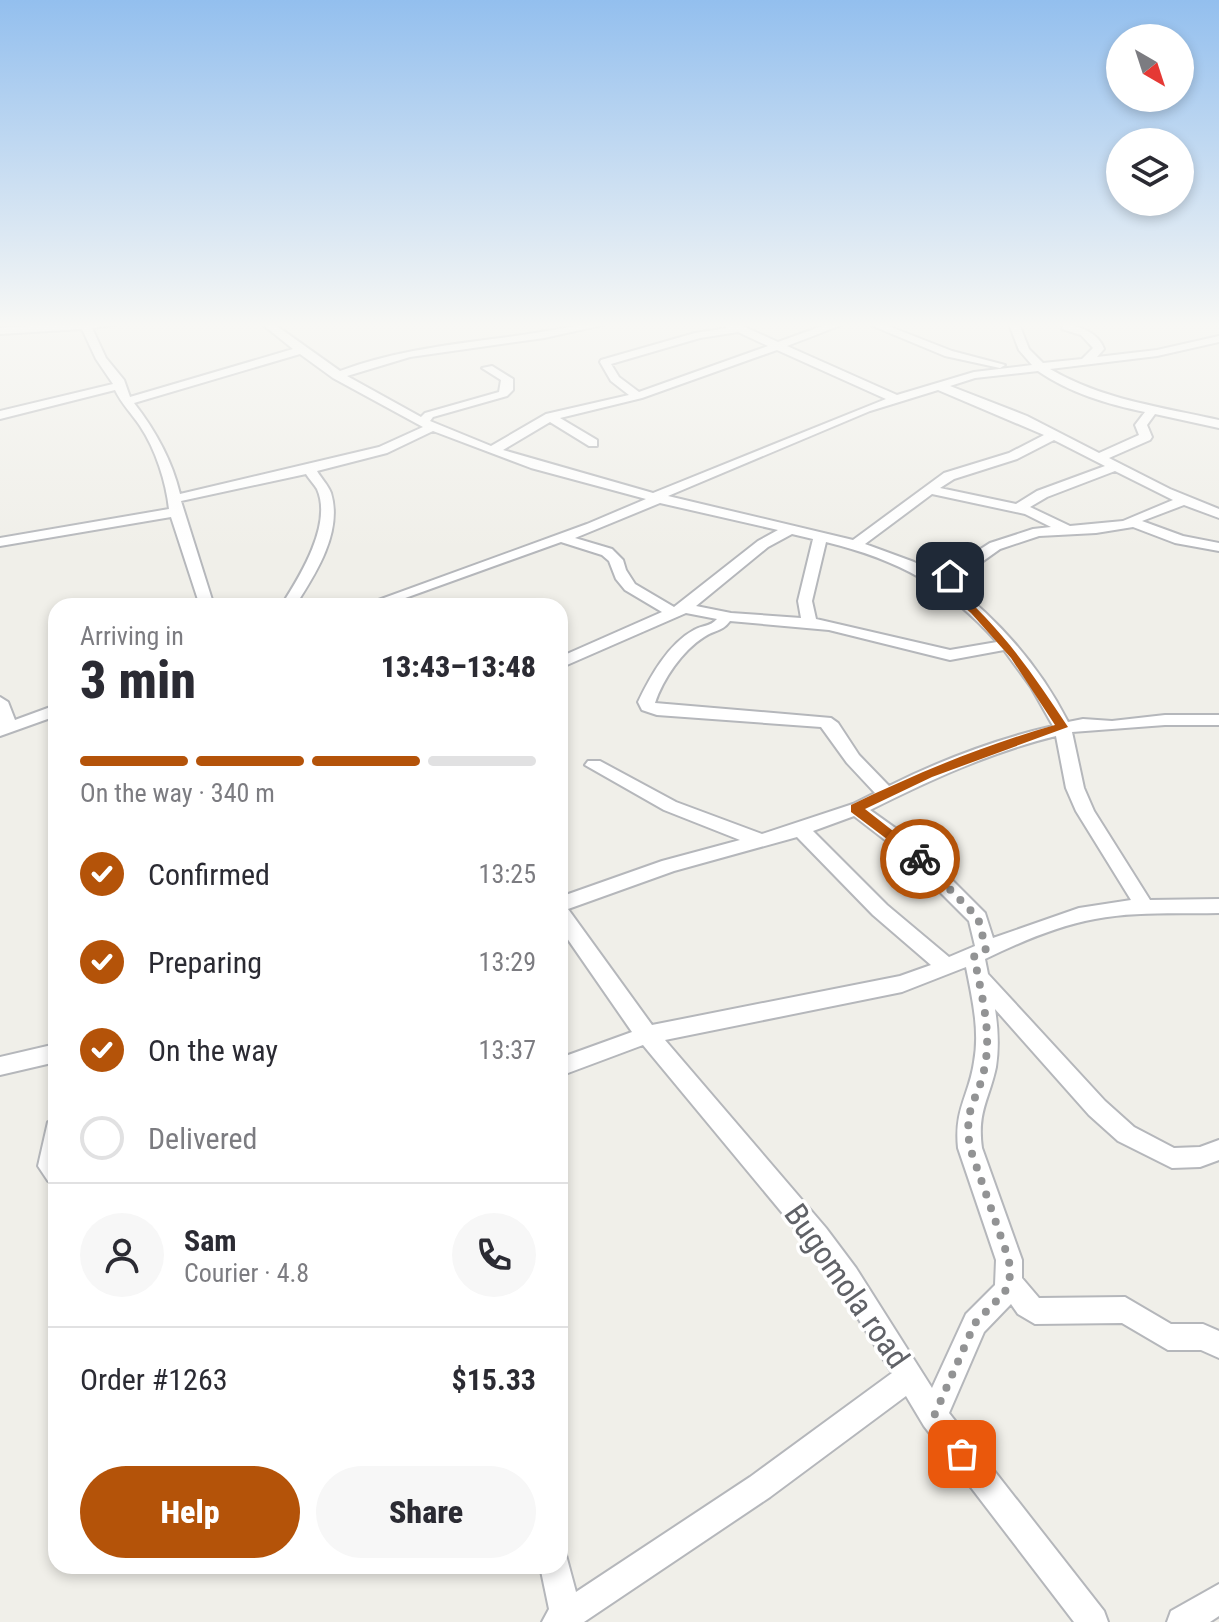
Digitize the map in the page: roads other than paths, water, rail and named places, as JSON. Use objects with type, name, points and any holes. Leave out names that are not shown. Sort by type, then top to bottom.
[{"type":"street","points":[[0,415],[62,400]]},
{"type":"street","points":[[132,400],[128,401],[147,427],[170,480],[174,506],[204,598]]},
{"type":"street","points":[[382,400],[428,424],[533,465],[855,545],[886,555],[938,581],[975,611],[1006,645],[1042,693],[1062,727],[1068,767],[1077,796],[1145,907]]},
{"type":"street","points":[[428,424],[429,415],[483,400]]},
{"type":"street","points":[[493,450],[550,417],[623,400]]},
{"type":"street","points":[[392,598],[561,538],[750,455],[898,400]]},
{"type":"street","points":[[972,400],[1055,434],[1184,500],[1219,514]]},
{"type":"street","points":[[1112,400],[1219,424]]},
{"type":"street","points":[[1101,457],[1146,437],[1142,422],[1119,402]]},
{"type":"street","points":[[1142,422],[1153,409]]},
{"type":"street","points":[[550,417],[593,443]]},
{"type":"street","points":[[0,542],[174,506],[383,450],[428,424]]},
{"type":"street","points":[[855,545],[949,476],[1013,456],[1055,434]]},
{"type":"street","points":[[1019,508],[1042,494],[1117,466]]},
{"type":"street","points":[[293,598],[312,569],[325,535],[324,492],[310,469]]},
{"type":"street","points":[[930,490],[1019,508],[1067,530]]},
{"type":"street","points":[[938,581],[957,573],[1001,543],[1028,534],[1096,529],[1129,522],[1184,500]]},
{"type":"street","points":[[1129,522],[1180,540],[1219,547]]},
{"type":"street","points":[[568,659],[680,610],[763,544],[791,529]]},
{"type":"street","points":[[809,622],[805,601],[821,536]]},
{"type":"street","points":[[561,538],[607,552],[616,560],[617,569],[625,582],[640,595],[680,610],[809,622],[950,655],[1006,645]]},
{"type":"street","points":[[727,616],[718,627],[697,635],[669,663],[648,698],[649,708],[825,722],[832,727],[857,764],[886,793]]},
{"type":"street","points":[[0,702],[4,729],[48,713]]},
{"type":"street","points":[[568,901],[669,866],[800,829],[856,809],[886,793],[1021,739],[1062,727],[1165,720],[1218,721]]},
{"type":"street","points":[[594,765],[670,806],[762,841]]},
{"type":"street","points":[[856,809],[905,845],[978,918],[987,1045],[985,1067],[968,1111],[967,1128],[970,1148],[1009,1260],[1009,1281],[1005,1292],[975,1323],[934,1416]]},
{"type":"street","points":[[800,829],[880,910],[947,967]]},
{"type":"street","points":[[568,1064],[647,1035],[902,984],[947,967],[979,960],[1078,915],[1119,907],[1219,906]]},
{"type":"street","name":"Bugomola road","points":[[568,926],[647,1035],[817,1236],[934,1416],[1093,1622]]},
{"type":"street","points":[[979,960],[1058,1062],[1097,1108],[1126,1134],[1172,1158],[1200,1157],[1219,1150]]},
{"type":"street","points":[[0,1066],[48,1055]]},
{"type":"street","points":[[1009,1281],[1035,1311],[1125,1310],[1168,1337],[1203,1337],[1219,1345]]},
{"type":"street","points":[[556,1574],[561,1619],[760,1487],[910,1376]]},
{"type":"street","points":[[1182,1622],[1219,1599]]}]
